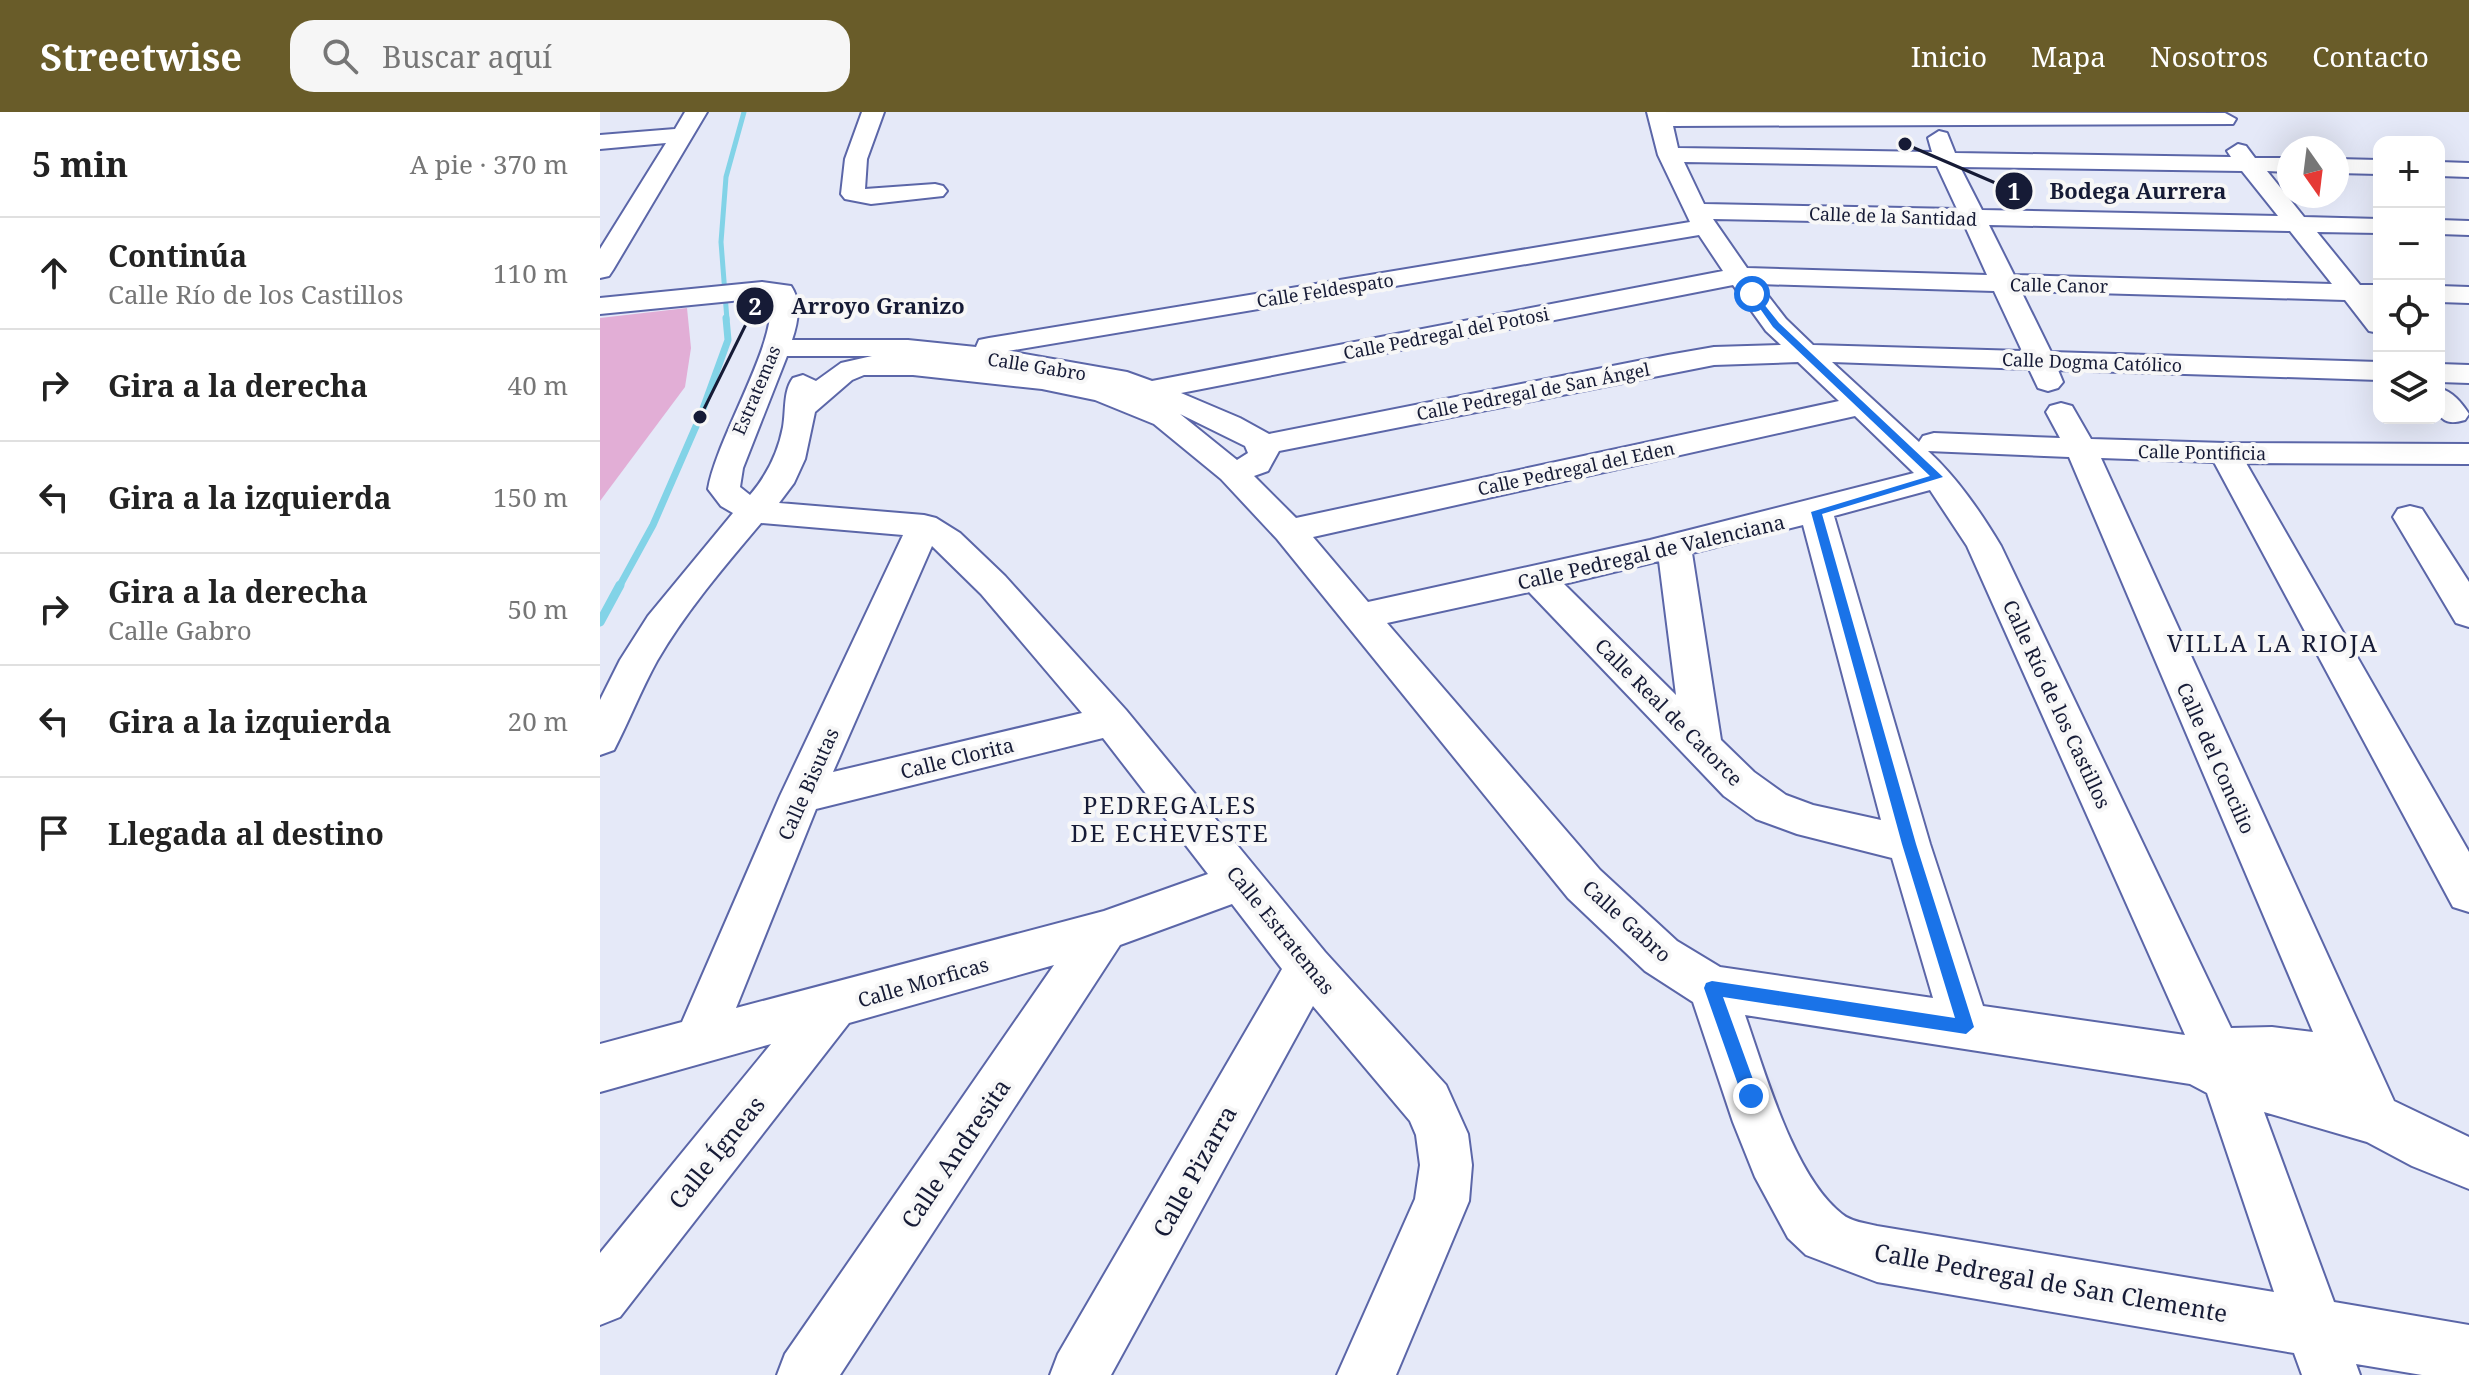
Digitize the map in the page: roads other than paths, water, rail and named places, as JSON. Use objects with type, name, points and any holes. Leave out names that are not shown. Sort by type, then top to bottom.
[{"type":"street","points":[[600,270],[625,209],[696,112]]},
{"type":"street","points":[[873,112],[856,159],[853,194],[871,197],[935,191]]},
{"type":"street","points":[[1659,116],[1932,115],[2219,119],[2248,164],[2373,318]]},
{"type":"street","name":"Calle del Concilio","points":[[1932,115],[1945,158],[2041,361],[2057,407],[2082,450],[2376,1119]]},
{"type":"street","name":"Calle Río de los Castillos","points":[[1659,116],[1669,155],[1699,219],[1776,325],[1863,405],[1936,460],[1984,546],[2213,1063],[2323,1351]]},
{"type":"street","points":[[600,142],[677,140]]},
{"type":"street","points":[[600,152],[677,140]]},
{"type":"street","points":[[1669,155],[2277,165]]},
{"type":"street","points":[[2349,166],[2373,167]]},
{"type":"street","points":[[2445,169],[2469,170]]},
{"type":"street","name":"Calle de la Santidad","points":[[1699,219],[1973,218],[2373,226]]},
{"type":"street","name":"Calle Feldespato","points":[[948,353],[1699,219]]},
{"type":"street","points":[[2445,227],[2469,228]]},
{"type":"street","name":"Calle Canor","points":[[1739,276],[2373,293]]},
{"type":"street","name":"Calle Pedregal del Potosi","points":[[1152,390],[1739,276]]},
{"type":"street","name":"Estratemas","points":[[600,306],[762,290],[778,290],[786,299],[785,314],[791,349],[724,470],[724,489],[733,499],[755,512]]},
{"type":"street","points":[[2445,294],[2469,295]]},
{"type":"street","name":"Calle Gabro","points":[[791,349],[908,348],[1089,373],[1152,390],[1229,424],[1297,529],[1361,616],[1584,884],[1661,956],[1712,988],[2213,1063]]},
{"type":"street","points":[[600,739],[639,660],[661,625],[700,573],[778,483],[789,459],[801,408],[791,349]]},
{"type":"street","name":"Calle Dogma Católico","points":[[1805,353],[2373,371]]},
{"type":"street","name":"Calle Pedregal de San Ángel","points":[[1250,460],[1668,364],[1714,356],[1805,353]]},
{"type":"street","name":"Calle Gabro","points":[[801,408],[818,398],[840,376],[868,366],[901,365],[1027,380],[1103,394],[1140,405],[1185,431],[1250,460]]},
{"type":"street","points":[[2445,373],[2469,374]]},
{"type":"street","name":"Calle Pedregal del Eden","points":[[1297,529],[1863,405]]},
{"type":"street","name":"Calle Pontificia","points":[[1936,460],[2082,450],[2469,454]]},
{"type":"street","points":[[2225,453],[2469,893]]},
{"type":"street","name":"Calle Pedregal de Valenciana","points":[[1361,616],[1538,579],[1816,512],[1936,460]]},
{"type":"street","points":[[755,512],[924,526]]},
{"type":"street","points":[[1816,512],[1909,844],[1966,1027]]},
{"type":"street","points":[[2410,517],[2454,561],[2469,614]]},
{"type":"street","name":"Calle Estratemas","points":[[924,526],[970,561],[1112,721],[1309,967],[1428,1103],[1442,1134],[1446,1165],[1442,1201],[1366,1375]]},
{"type":"street","name":"Calle Bisutas","points":[[697,1043],[801,796],[924,526]]},
{"type":"street","points":[[1674,547],[1702,744]]},
{"type":"street","name":"Calle Real de Catorce","points":[[1538,579],[1739,784],[1771,807],[1812,822],[1909,844]]},
{"type":"street","name":"Calle Clorita","points":[[801,796],[1112,721]]},
{"type":"street","name":"Calle Morficas","points":[[600,1068],[1104,931],[1242,881]]},
{"type":"street","name":"Calle Andresita","points":[[806,1375],[1104,931]]},
{"type":"street","name":"Calle Pizarra","points":[[1079,1375],[1309,967]]},
{"type":"street","name":"Calle Pedregal de San Clemente","points":[[1712,988],[1780,1175],[1801,1214],[1826,1237],[1877,1254],[2323,1351],[2469,1354]]},
{"type":"street","name":"Calle Ígneas","points":[[600,1297],[832,1007]]},
{"type":"street","points":[[2213,1063],[2285,1052],[2349,1061]]},
{"type":"street","points":[[2213,1063],[2376,1119],[2430,1148],[2469,1163]]},
{"type":"waterway","points":[[727,320],[721,242],[726,177],[744,112]]},
{"type":"waterway","points":[[619,587],[653,525],[700,417],[728,340],[726,318]]},
{"type":"waterway","points":[[600,622],[620,585]]},
{"type":"place","name":"Bodega Aurrera","points":[[1905,144]]},
{"type":"place","name":"Arroyo Granizo","points":[[700,417]]},
{"type":"district","name":"VILLA LA RIOJA","points":[[2273,642]]},
{"type":"district","name":"PEDREGALES DE ECHEVESTE","points":[[1170,818]]}]
